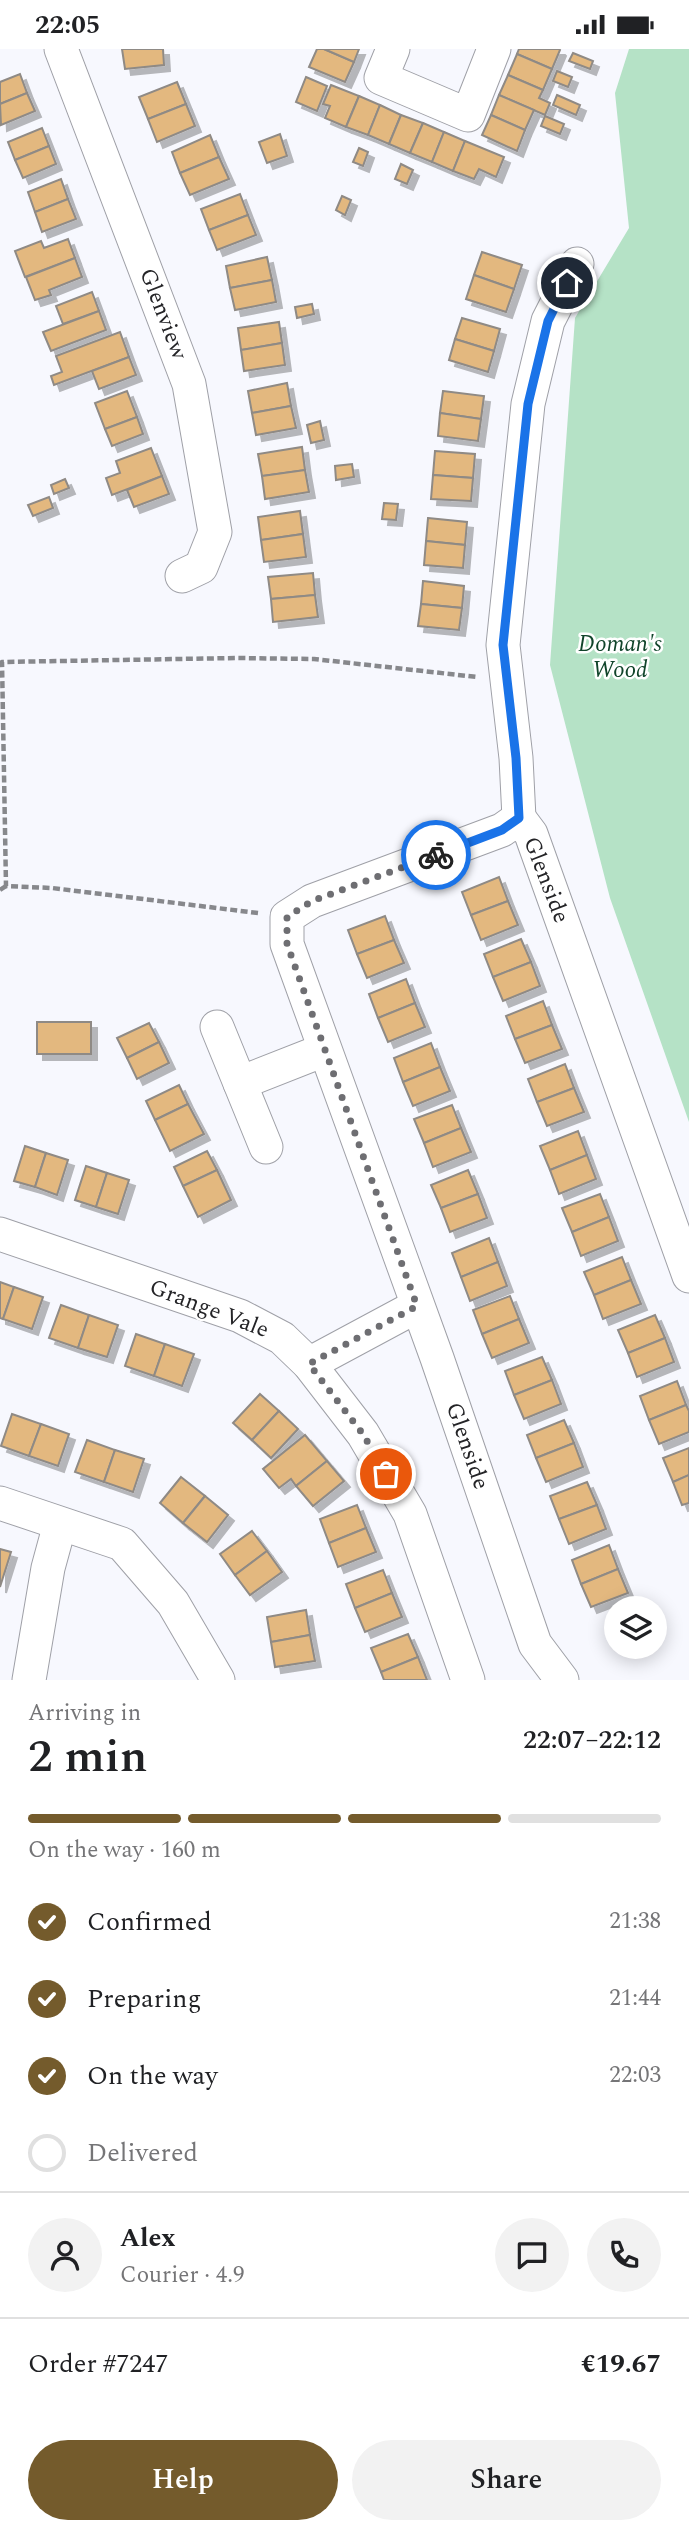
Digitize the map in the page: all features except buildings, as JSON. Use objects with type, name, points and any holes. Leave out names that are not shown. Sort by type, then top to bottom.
[{"type":"street","name":"Glenview","points":[[61,49],[189,384],[215,532],[201,567],[182,576]]},
{"type":"street","points":[[393,49],[381,78],[468,115],[494,49]]},
{"type":"street","points":[[519,818],[516,758],[503,645],[528,404],[548,321],[577,264]]},
{"type":"street","name":"Glenside","points":[[562,1680],[535,1644],[437,1358],[287,944],[287,917],[312,901],[502,830],[519,818],[531,834],[689,1276]]},
{"type":"street","points":[[217,1027],[266,1147]]},
{"type":"street","points":[[240,1083],[324,1050]]},
{"type":"street","name":"Grange Vale","points":[[0,1234],[240,1316],[282,1338],[309,1364],[363,1434],[410,1514],[468,1680]]},
{"type":"street","points":[[309,1364],[417,1306]]},
{"type":"street","points":[[0,1503],[121,1544],[173,1603],[218,1680]]},
{"type":"street","points":[[29,1680],[48,1568],[60,1524]]},
{"type":"path","points":[[6,886],[1,661],[314,659],[506,680]]},
{"type":"path","points":[[0,890],[6,886],[52,888],[287,917]]},
{"type":"green space","name":"Doman's Wood","points":[[629,49],[689,49],[689,1122],[610,898],[550,665],[575,318],[629,228],[615,93]]},
{"type":"way so far","points":[[386,1474],[363,1434],[309,1364],[417,1306],[287,944],[287,917],[312,901],[436,855]]},
{"type":"route","points":[[436,855],[502,830],[519,818],[516,758],[503,645],[528,404],[548,321],[567,283]]}]
